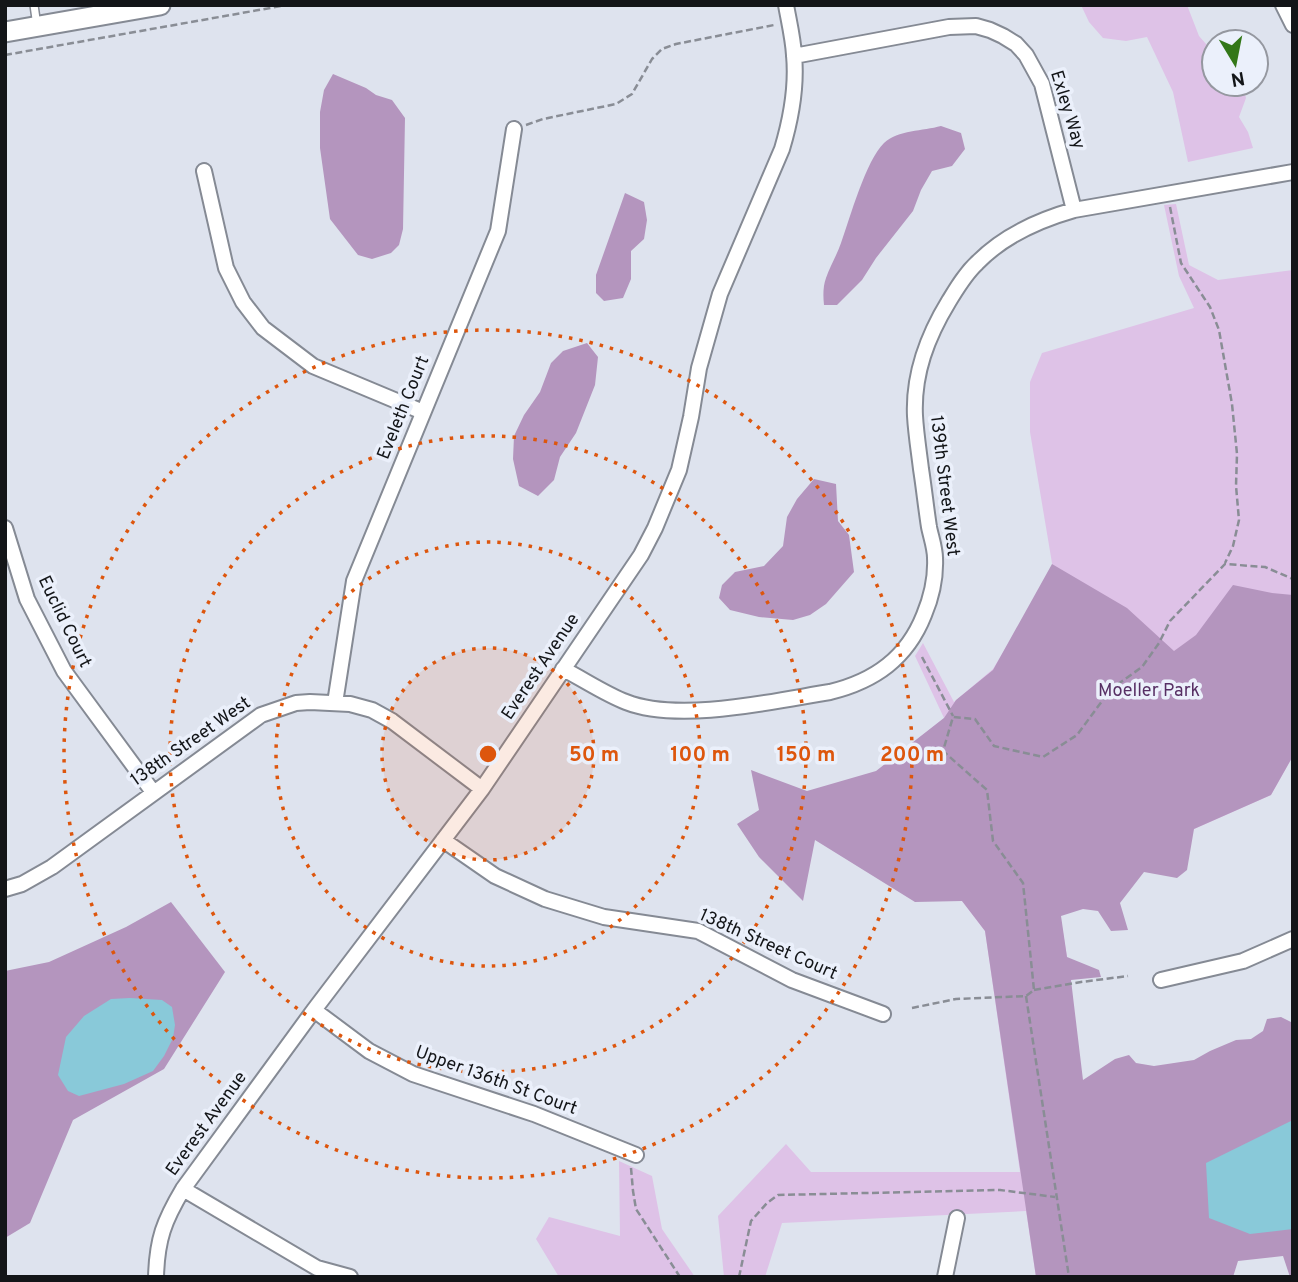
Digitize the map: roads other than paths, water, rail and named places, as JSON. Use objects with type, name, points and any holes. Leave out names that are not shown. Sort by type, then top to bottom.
[{"type":"street","points":[[5,32],[160,5]]},
{"type":"street","name":"Everest Avenue","points":[[156,1277],[158,1246],[163,1228],[183,1189],[314,1010],[482,789],[641,555],[656,528],[679,470],[699,368],[720,294],[789,128],[794,94],[794,56],[786,5]]},
{"type":"street","points":[[1283,5],[1293,25]]},
{"type":"street","name":"Exley Way","points":[[794,56],[949,27],[976,26],[1003,36],[1027,55],[1042,84],[1074,210]]},
{"type":"street","name":"Eveleth Court","points":[[335,703],[354,581],[498,231],[514,128]]},
{"type":"street","points":[[204,171],[226,268],[243,302],[263,328],[313,366],[422,412]]},
{"type":"street","name":"139th Street West","points":[[564,669],[626,703],[679,711],[716,709],[848,688],[895,660],[915,635],[934,584],[936,556],[915,416],[918,373],[929,336],[962,280],[978,261],[1012,236],[1057,214],[1293,172]]},
{"type":"street","name":"Euclid Court","points":[[5,528],[27,599],[64,671],[153,793]]},
{"type":"street","name":"138th Street West","points":[[5,889],[22,884],[52,866],[261,715],[296,703],[350,704],[372,710],[392,721],[482,789]]},
{"type":"street","name":"138th Street Court","points":[[443,840],[495,876],[545,900],[604,917],[698,931],[792,980],[883,1014]]},
{"type":"street","points":[[1161,980],[1242,961],[1293,939]]},
{"type":"street","name":"Upper 136th St Court","points":[[314,1010],[369,1051],[413,1074],[534,1114],[634,1161]]},
{"type":"street","points":[[183,1189],[317,1268],[350,1277]]},
{"type":"street","points":[[945,1277],[957,1218]]},
{"type":"lane","points":[[34,5],[37,27]]},
{"type":"water","points":[[111,999],[162,1000],[172,1007],[175,1025],[173,1038],[164,1056],[153,1071],[124,1084],[79,1096],[68,1091],[58,1075],[66,1037],[84,1016]]},
{"type":"water","points":[[1293,1120],[1293,1229],[1250,1234],[1209,1218],[1206,1163]]},
{"type":"park label","name":"Moeller Park","points":[[1149,691]]}]
